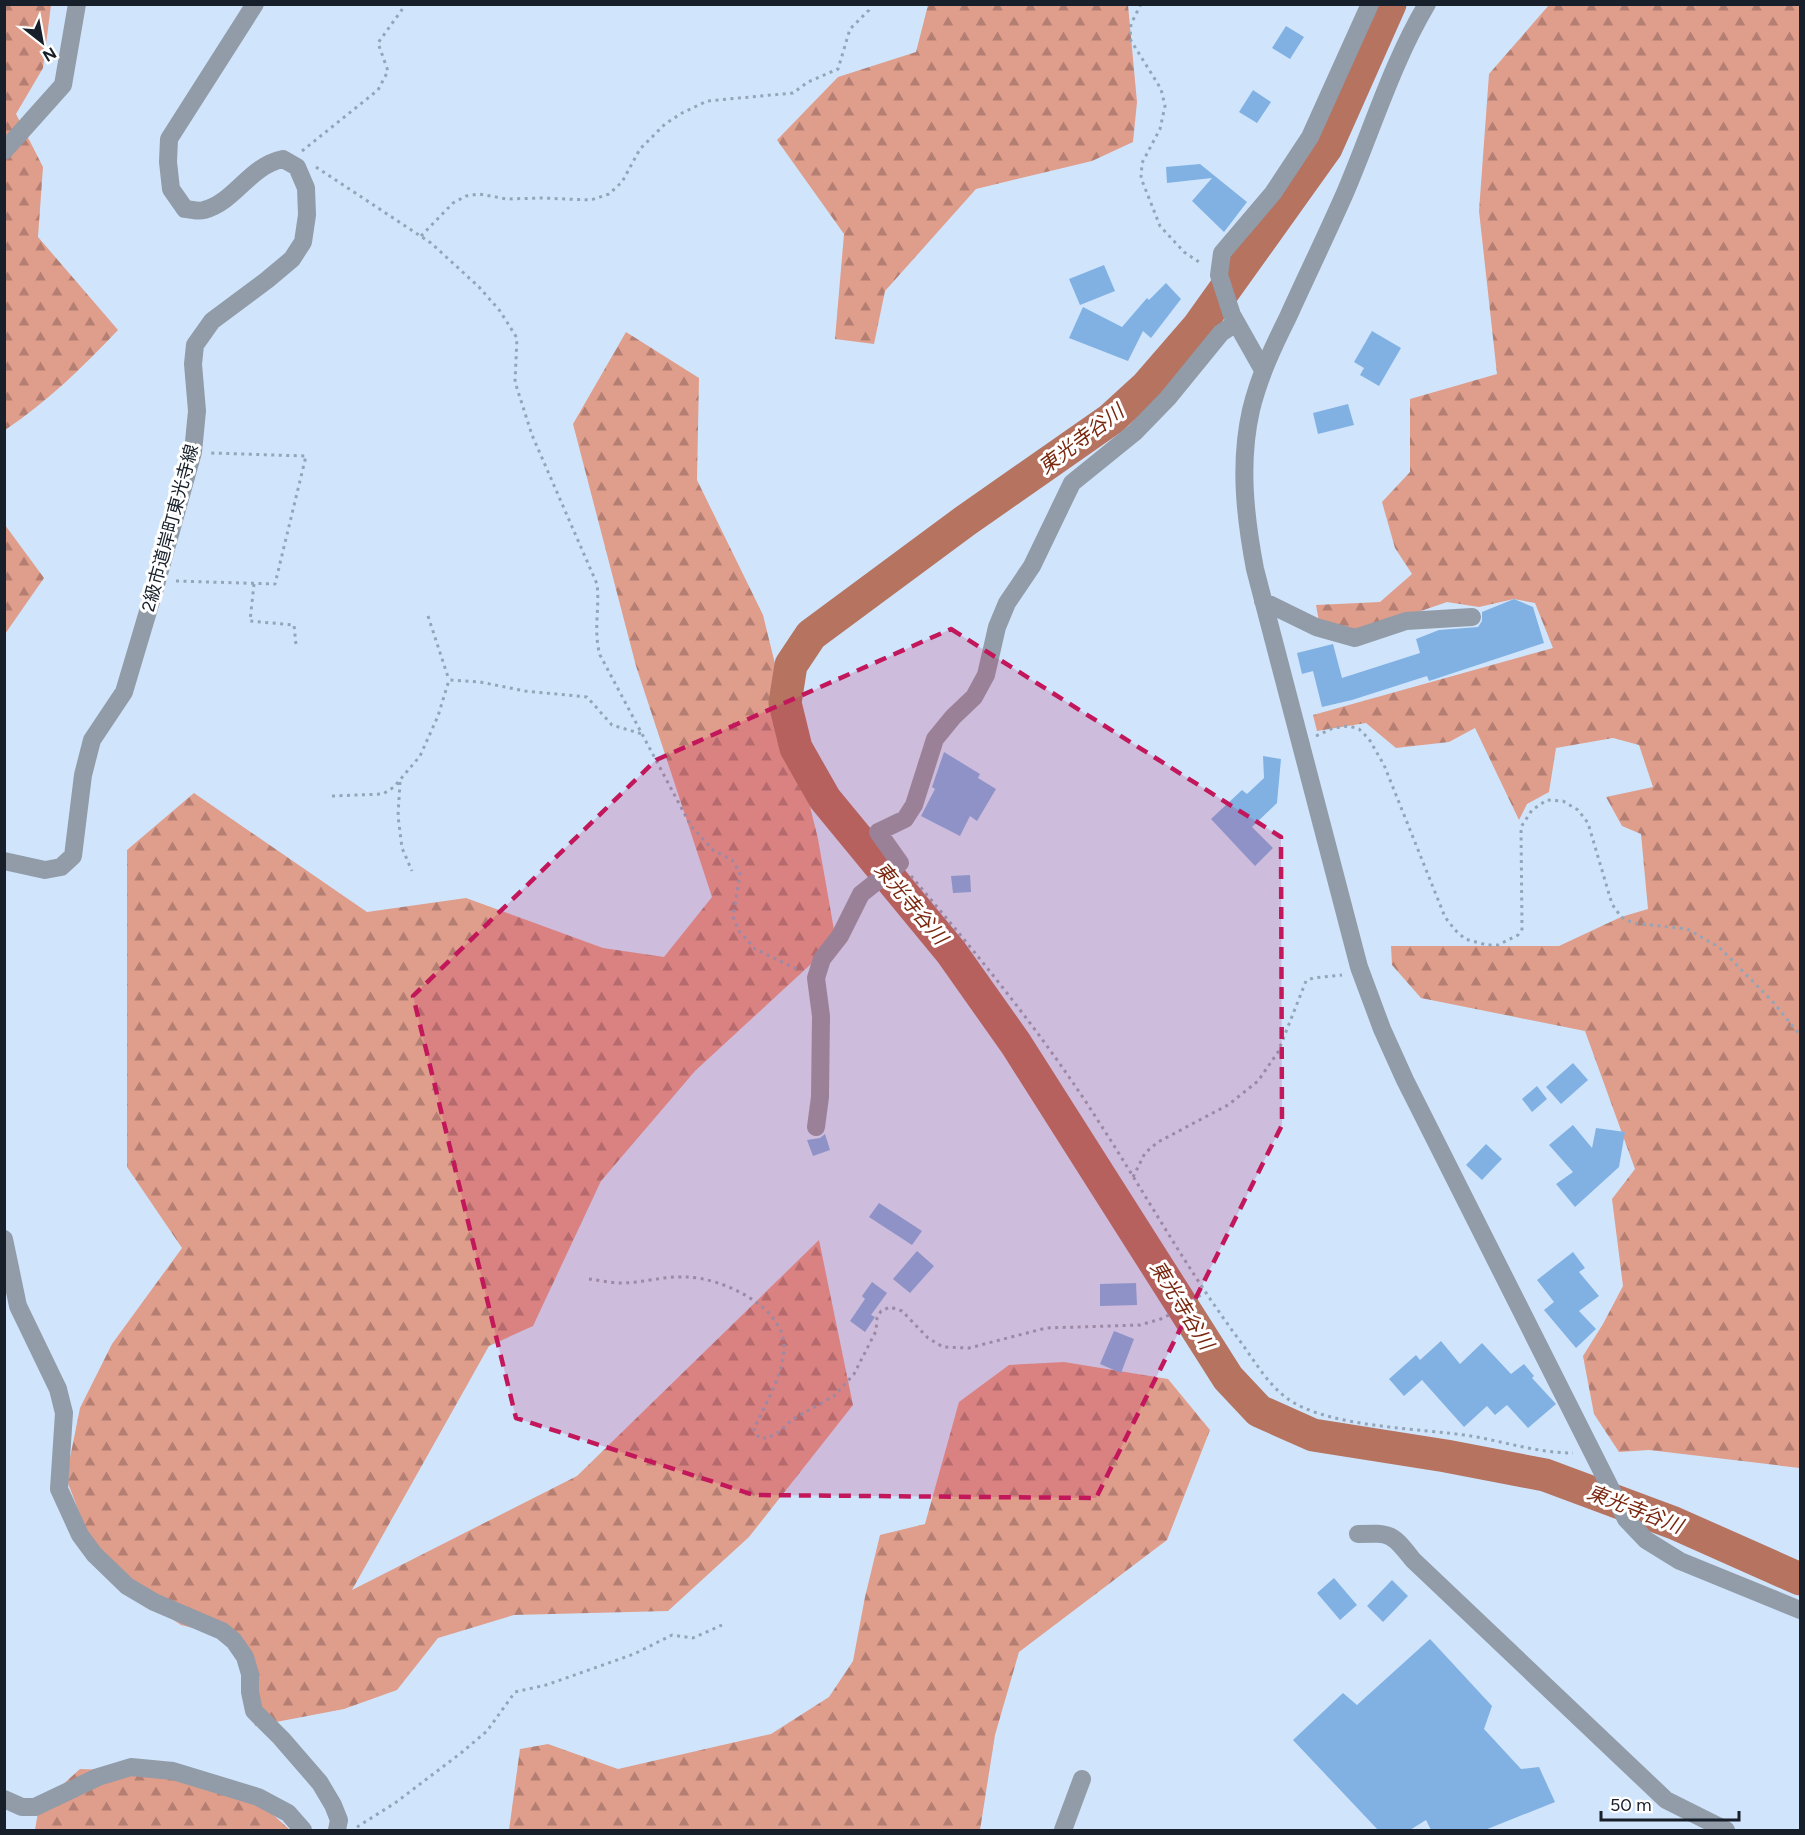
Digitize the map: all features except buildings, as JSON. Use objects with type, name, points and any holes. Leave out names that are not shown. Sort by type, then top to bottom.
[{"type":"street","points":[[4,151],[63,85],[77,4]]},
{"type":"street","points":[[255,4],[169,139],[168,162],[171,189],[185,208],[202,211],[222,201],[270,162],[283,159],[293,164]]},
{"type":"street","points":[[1263,370],[1234,319],[1219,275],[1222,253],[1273,193],[1310,137],[1370,4]]},
{"type":"street","points":[[1427,4],[1396,62],[1376,120],[1345,194],[1263,370],[1251,411],[1245,454],[1244,494],[1248,530],[1263,601],[1362,973],[1382,1029],[1405,1080],[1626,1519],[1646,1540],[1680,1561],[1800,1610]]},
{"type":"street","name":"2級市道岸町東光寺線","points":[[4,861],[45,870],[61,867],[73,856],[82,775],[92,740],[124,692],[158,581],[193,452],[197,411],[193,364],[195,345],[212,321],[267,280],[291,258],[303,242],[307,215],[306,188],[293,164]]},
{"type":"street","points":[[816,1126],[820,1097],[821,1026],[816,978],[822,959],[845,928],[861,894],[900,863],[878,832],[905,819],[914,805],[935,739],[974,697],[982,683],[997,627],[1007,603],[1032,566],[1072,483],[1135,432],[1168,398],[1234,319]]},
{"type":"street","points":[[1263,601],[1316,627],[1355,638],[1406,621],[1472,618]]},
{"type":"street","points":[[4,1239],[18,1306],[58,1389],[64,1413],[59,1490],[80,1535],[94,1554],[127,1586],[154,1602],[222,1631],[234,1641],[245,1657],[250,1674],[250,1692],[254,1711],[288,1745],[320,1783],[339,1820],[337,1830]]},
{"type":"street","points":[[1358,1534],[1387,1533],[1666,1800],[1726,1830]]},
{"type":"street","points":[[4,1799],[22,1807],[35,1807],[98,1777],[131,1767],[173,1771],[258,1797],[288,1813],[303,1830]]},
{"type":"street","points":[[1063,1830],[1082,1779]]},
{"type":"path","points":[[293,164],[378,90],[388,71],[378,43],[406,4]]},
{"type":"path","points":[[421,237],[453,204],[466,196],[479,194],[507,199],[591,200],[609,194],[622,182],[640,149],[665,124],[682,112],[707,101],[793,93],[808,82],[838,69],[850,29],[869,10],[871,4]]},
{"type":"path","points":[[1142,4],[1131,24],[1130,39],[1161,89],[1165,106],[1160,129],[1142,163],[1141,178],[1160,226],[1184,252],[1219,275]]},
{"type":"path","points":[[293,164],[315,166],[421,237],[479,287],[500,311],[517,338],[515,382],[532,435],[597,584],[599,602],[596,643],[600,655],[691,826],[713,850],[732,860],[740,874],[733,917],[739,931],[755,949],[816,978]]},
{"type":"path","points":[[158,581],[275,584],[306,456],[193,452]]},
{"type":"path","points":[[254,584],[250,621],[294,625],[296,645]]},
{"type":"path","points":[[332,796],[383,794],[394,787],[420,756],[438,716],[449,680],[428,616]]},
{"type":"path","points":[[449,680],[480,682],[525,691],[587,697],[612,725],[642,734]]},
{"type":"path","points":[[1300,743],[1333,728],[1349,726],[1359,729],[1370,739],[1384,765],[1445,917],[1465,939],[1477,944],[1498,945],[1518,935],[1522,929],[1521,827],[1532,810],[1547,800],[1563,801],[1578,810],[1588,823],[1612,904],[1621,917],[1633,922],[1687,929],[1719,948],[1773,1002],[1800,1035]]},
{"type":"path","points":[[400,780],[398,816],[402,848],[412,871]]},
{"type":"path","points":[[900,863],[1034,1027],[1096,1118],[1204,1293],[1270,1381],[1288,1399],[1318,1413],[1357,1422],[1472,1437],[1597,1460]]},
{"type":"path","points":[[1133,1177],[1145,1153],[1158,1142],[1228,1105],[1258,1081],[1278,1052],[1306,981],[1313,978],[1362,973]]},
{"type":"path","points":[[589,1279],[620,1283],[685,1276],[712,1280],[740,1290],[758,1304],[784,1336],[780,1370],[754,1429],[759,1438],[767,1438],[779,1432],[793,1419],[834,1396],[854,1374],[876,1331],[877,1318],[881,1311],[890,1307],[902,1311],[928,1338],[943,1347],[969,1348],[1046,1328],[1140,1325],[1164,1318],[1204,1293]]},
{"type":"path","points":[[351,1830],[395,1803],[461,1753],[487,1731],[515,1692],[546,1685],[623,1658],[672,1635],[693,1638],[722,1625]]},
{"type":"highlighted area","points":[[951,629],[1281,837],[1282,1125],[1096,1498],[754,1495],[516,1418],[413,996],[656,760]]},
{"type":"green space","points":[[5,5],[51,5],[43,68],[16,114],[43,167],[38,237],[118,330],[64,383],[5,430]]},
{"type":"green space","points":[[928,5],[1128,5],[1137,102],[1133,142],[1092,161],[976,189],[885,291],[874,344],[835,339],[844,234],[777,140],[838,77],[916,52]]},
{"type":"green space","points":[[1549,5],[1800,5],[1800,1468],[1649,1450],[1619,1452],[1594,1414],[1583,1356],[1623,1286],[1612,1199],[1635,1169],[1585,1031],[1421,998],[1392,965],[1391,946],[1559,946],[1621,917],[1648,909],[1641,834],[1622,826],[1606,797],[1653,787],[1639,745],[1613,738],[1556,748],[1549,792],[1527,804],[1519,820],[1475,728],[1449,742],[1396,748],[1366,723],[1317,731],[1313,715],[1553,648],[1535,603],[1514,599],[1479,607],[1447,602],[1357,633],[1319,622],[1316,605],[1380,602],[1412,574],[1395,548],[1382,502],[1410,472],[1410,399],[1497,374],[1479,211],[1489,74]]},
{"type":"green space","points":[[626,332],[699,378],[697,480],[763,615],[818,839],[836,941],[695,1071],[601,1181],[533,1326],[489,1346],[352,1590],[577,1476],[819,1240],[853,1405],[749,1537],[668,1611],[514,1615],[438,1638],[397,1690],[344,1709],[255,1726],[241,1640],[181,1625],[102,1572],[66,1478],[80,1408],[112,1344],[182,1248],[127,1167],[127,850],[194,793],[367,912],[466,898],[603,948],[664,957],[712,897],[636,666],[573,424]]},
{"type":"green space","points":[[5,525],[44,578],[5,634]]},
{"type":"green space","points":[[1064,1362],[1168,1379],[1210,1430],[1167,1540],[1019,1652],[995,1735],[980,1830],[509,1830],[520,1749],[548,1744],[618,1769],[771,1734],[829,1697],[853,1661],[880,1535],[925,1524],[959,1402],[1009,1365]]},
{"type":"green space","points":[[80,1769],[194,1773],[260,1803],[290,1830],[35,1830],[39,1806]]},
{"type":"waterway","name":"東光寺谷川","points":[[1390,4],[1326,148],[1198,327],[1146,387],[1111,419],[965,521],[811,635],[791,665],[785,703],[796,748],[825,799],[951,952],[1016,1044],[1228,1378],[1259,1411],[1313,1435],[1446,1456],[1545,1475],[1674,1523],[1800,1579]]}]
